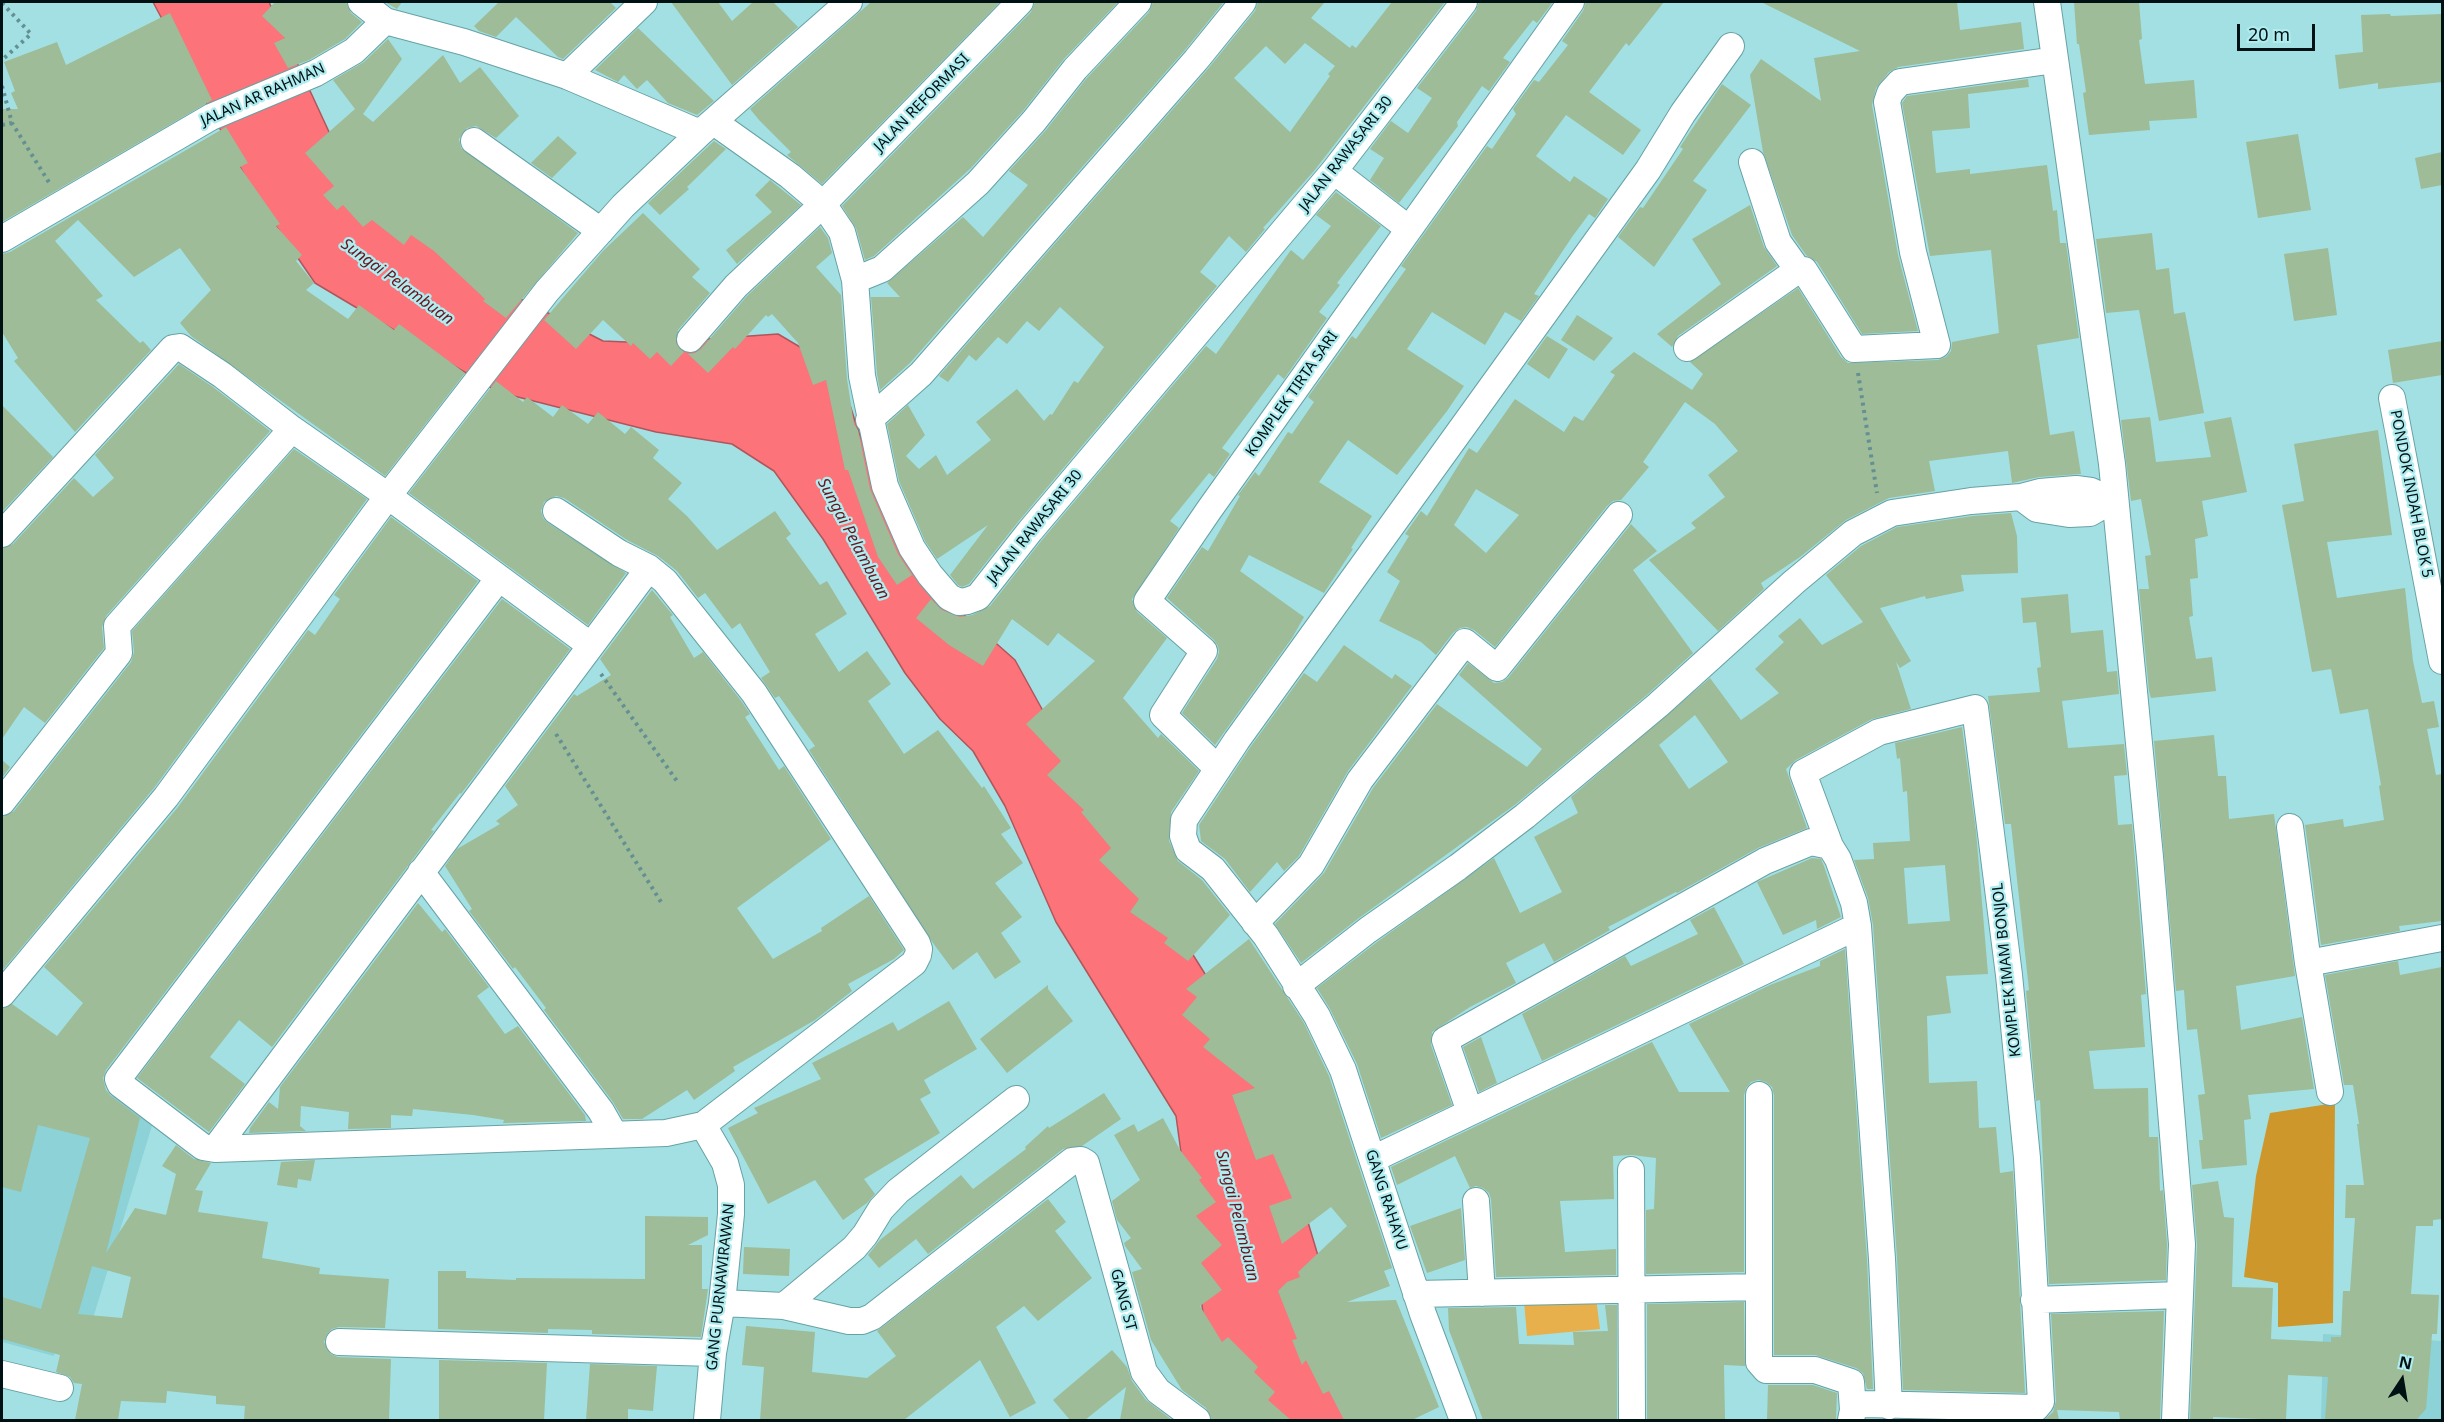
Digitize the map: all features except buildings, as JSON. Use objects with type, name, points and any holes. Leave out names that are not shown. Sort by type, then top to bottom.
[{"type":"street","points":[[361,2],[385,21],[464,42],[567,76],[707,128]]},
{"type":"street","points":[[567,76],[644,2]]},
{"type":"street","points":[[2,994],[166,797],[388,496],[547,291],[623,206],[849,2]]},
{"type":"street","name":"JALAN REFORMASI","points":[[690,339],[736,286],[823,204],[1020,2]]},
{"type":"street","points":[[855,280],[874,273],[890,263],[978,183],[1034,121],[1075,69],[1138,2]]},
{"type":"street","points":[[869,420],[921,374],[1196,60],[1243,2]]},
{"type":"street","name":"JALAN RAWASARI 30","points":[[707,128],[790,176],[823,204],[842,232],[855,280],[862,376],[869,420],[885,486],[912,548],[930,575],[949,597],[958,602],[968,602],[978,597],[1037,522],[1334,171],[1464,2]]},
{"type":"street","name":"KOMPLEK TIRTA SARI","points":[[1218,769],[1163,715],[1204,651],[1147,601],[1209,510],[1571,2]]},
{"type":"street","points":[[2047,2],[2112,464],[2112,499],[2150,857],[2181,1215],[2182,1244],[2175,1420]]},
{"type":"street","name":"JALAN AR RAHMAN","points":[[2,239],[227,109],[308,77],[354,51],[385,21]]},
{"type":"street","name":"GANG RAHAYU","points":[[1463,1420],[1416,1294],[1343,1070],[1317,1016],[1266,936],[1213,869],[1188,850],[1183,836],[1184,820],[1218,769],[1648,170],[1683,113],[1731,46]]},
{"type":"street","points":[[1687,348],[1798,270],[1804,270],[1854,349],[1937,345],[1913,252],[1887,102],[1894,87],[1900,82],[2055,60]]},
{"type":"street","points":[[474,141],[600,231]]},
{"type":"street","points":[[1752,162],[1778,242],[1798,270]]},
{"type":"street","points":[[1334,171],[1409,229]]},
{"type":"street","points":[[3,530],[176,347],[180,347],[222,375],[292,429],[499,578],[587,649]]},
{"type":"street","name":"PONDOK INDAH BLOK 5","points":[[2392,398],[2442,661]]},
{"type":"street","points":[[2,802],[119,652],[117,626],[292,429]]},
{"type":"street","points":[[1296,986],[1368,930],[1458,867],[1525,816],[1658,705],[1853,533],[1892,513],[1914,508],[2076,489],[2091,491],[2112,499]]},
{"type":"street","points":[[499,578],[118,1079],[120,1084],[193,1142],[214,1149],[666,1133],[704,1125],[909,968],[918,955],[919,949],[754,693],[665,581],[650,568],[619,553],[556,511]]},
{"type":"street","points":[[1255,923],[1311,865],[1360,780],[1465,642],[1497,668],[1618,515]]},
{"type":"street","points":[[214,1149],[650,568]]},
{"type":"street","name":"KOMPLEK IMAM BONJOL","points":[[1830,846],[1803,773],[1879,732],[1975,708],[2009,975],[2027,1158],[2040,1406],[1964,1414]]},
{"type":"street","points":[[2290,827],[2308,963],[2330,1092]]},
{"type":"street","points":[[1470,1112],[1445,1040],[1765,861],[1811,842],[1830,846],[1838,859],[1854,903],[1858,926],[1878,1188],[1889,1406]]},
{"type":"street","points":[[421,872],[601,1111],[614,1134]]},
{"type":"street","points":[[1373,1159],[1858,926]]},
{"type":"street","points":[[2308,963],[2442,938]]},
{"type":"street","points":[[1759,1095],[1759,1362],[1762,1368],[1773,1371],[1815,1370],[1851,1382],[1852,1415]]},
{"type":"street","points":[[722,1303],[784,1306],[854,1248],[881,1209],[898,1191],[1016,1099]]},
{"type":"street","name":"GANG PURNAWIRAWAN","points":[[704,1125],[721,1152],[731,1185],[731,1214],[722,1303],[713,1353],[707,1420]]},
{"type":"street","name":"GANG ST","points":[[784,1306],[849,1321],[862,1321],[872,1317],[1072,1161],[1081,1160],[1086,1163],[1144,1372],[1158,1391],[1197,1420]]},
{"type":"street","points":[[1631,1170],[1632,1420]]},
{"type":"street","points":[[1476,1201],[1482,1293]]},
{"type":"street","points":[[1416,1294],[1759,1287]]},
{"type":"street","points":[[2034,1300],[2180,1295]]},
{"type":"street","points":[[339,1342],[713,1353]]},
{"type":"street","points":[[2,1374],[60,1388]]},
{"type":"street","points":[[1852,1415],[1856,1405],[1864,1404],[1964,1414]]},
{"type":"path","points":[[2,3],[31,34],[2,60]]},
{"type":"path","points":[[2,86],[12,123],[62,205]]},
{"type":"path","points":[[2,125],[12,123]]},
{"type":"path","points":[[1854,349],[1881,518]]},
{"type":"path","points":[[587,649],[679,784]]},
{"type":"path","points":[[541,711],[661,902]]},
{"type":"shaded area","points":[[7,1069],[144,1104],[155,1116],[90,1328],[62,1325],[54,1356],[2,1342],[2,1083]]},
{"type":"shaded area","points":[[2335,1103],[2333,1323],[2278,1327],[2278,1283],[2244,1277],[2256,1176],[2270,1113]]},
{"type":"shaded area","points":[[1596,1298],[1600,1329],[1527,1336],[1524,1301]]},
{"type":"shaded area","points":[[2323,1334],[2442,1341],[2442,1420],[2321,1420]]},
{"type":"water","name":"Sungai Pelambuan","points":[[153,2],[269,2],[348,173],[507,292],[603,341],[650,343],[778,334],[839,370],[896,535],[945,598],[1015,660],[1070,760],[1260,1061],[1341,1333],[1396,1420],[1279,1420],[1204,1320],[1176,1116],[1056,922],[1005,806],[973,751],[940,719],[905,673],[823,539],[774,471],[732,444],[656,432],[498,392],[315,283],[256,197]]}]
